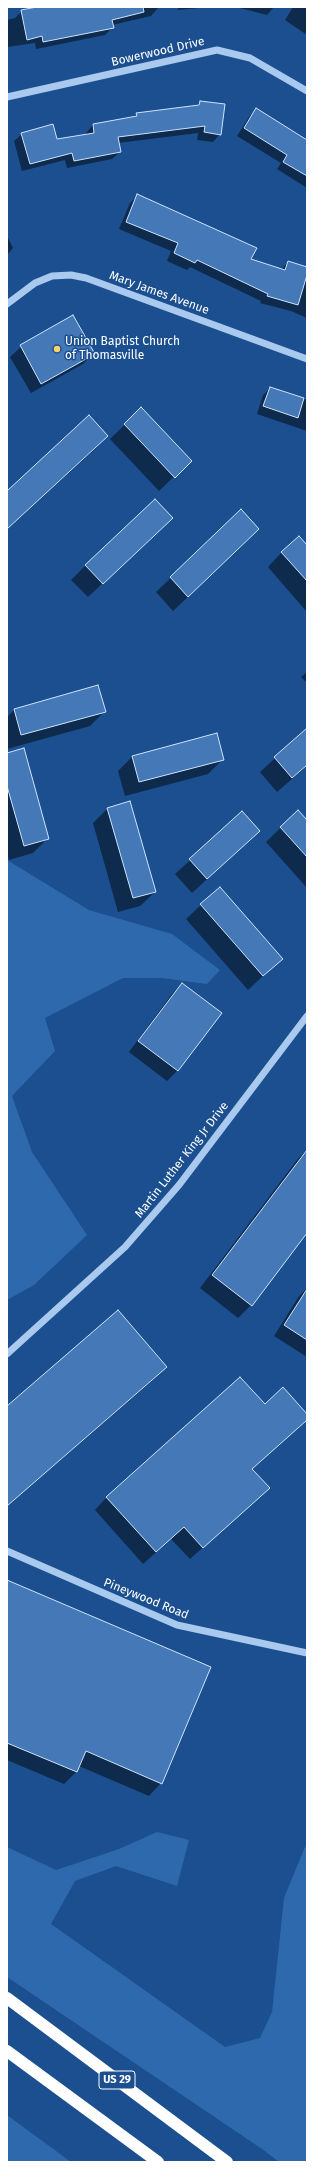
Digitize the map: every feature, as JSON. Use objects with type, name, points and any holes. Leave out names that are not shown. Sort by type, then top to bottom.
[{"type":"highway","name":"US 29","points":[[7,1998],[227,2162]]},
{"type":"highway","points":[[7,2051],[158,2162]]},
{"type":"street","name":"Bowerwood Drive","points":[[7,97],[217,50],[250,58],[307,92]]},
{"type":"street","name":"Mary James Avenue","points":[[7,304],[35,282],[52,276],[71,275],[86,278],[307,359]]},
{"type":"street","name":"Martin Luther King Jr Drive","points":[[7,1354],[125,1247],[179,1185],[307,1016]]},
{"type":"street","name":"Pineywood Road","points":[[7,1551],[177,1625],[307,1653]]},
{"type":"shaded area","points":[[7,860],[89,910],[172,934],[220,970],[207,984],[162,978],[123,978],[45,1018],[55,1051],[12,1096],[32,1152],[87,1235],[34,1285],[7,1300]]},
{"type":"shaded area","points":[[157,1832],[189,1840],[177,1886],[116,1866],[75,1881],[51,1924],[225,2047],[260,2038],[272,2012],[284,1898],[307,1842],[307,2162],[279,2162],[7,1977],[7,1847],[56,1870],[119,1849]]},
{"type":"shaded area","points":[[7,2115],[71,2162],[7,2162]]},
{"type":"building","points":[[37,7],[143,7],[144,12],[112,20],[114,28],[43,42],[42,36],[27,40],[21,10]]},
{"type":"building","points":[[200,101],[225,104],[221,135],[204,132],[205,126],[118,137],[121,152],[74,161],[72,153],[30,164],[21,133],[53,124],[57,139],[94,133],[93,124],[137,116],[136,113],[199,105]]},
{"type":"building","points":[[256,108],[307,140],[307,176],[283,162],[287,155],[244,128]]},
{"type":"building","points":[[137,194],[257,248],[251,259],[285,270],[288,261],[307,267],[307,275],[298,305],[267,296],[268,294],[197,260],[195,263],[174,253],[178,243],[126,222]]},
{"type":"building","name":"Union Baptist Church of Thomasville","points":[[73,315],[95,354],[41,384],[20,345]]},
{"type":"building","points":[[270,387],[304,398],[298,418],[263,406]]},
{"type":"building","points":[[141,407],[192,461],[175,478],[124,424]]},
{"type":"building","points":[[89,415],[108,436],[7,529],[7,491]]},
{"type":"building","points":[[155,499],[173,518],[103,584],[85,565]]},
{"type":"building","points":[[241,509],[259,529],[188,597],[170,577]]},
{"type":"building","points":[[299,536],[307,545],[307,581],[281,552]]},
{"type":"building","points":[[98,685],[106,712],[21,735],[14,709]]},
{"type":"building","points":[[307,728],[307,765],[292,778],[274,757]]},
{"type":"building","points":[[217,733],[224,760],[139,782],[132,756]]},
{"type":"building","points":[[24,748],[49,839],[24,846],[7,786],[7,753]]},
{"type":"building","points":[[130,801],[156,892],[133,898],[107,808]]},
{"type":"building","points":[[298,810],[307,820],[307,857],[280,827]]},
{"type":"building","points":[[242,811],[260,831],[207,879],[189,859]]},
{"type":"building","points":[[220,887],[283,959],[263,976],[200,904]]},
{"type":"building","points":[[182,983],[222,1013],[178,1071],[138,1041]]},
{"type":"building","points":[[307,1150],[307,1233],[252,1306],[212,1275]]},
{"type":"building","points":[[307,1289],[307,1340],[284,1325]]},
{"type":"building","points":[[118,1310],[167,1367],[7,1506],[7,1406]]},
{"type":"building","points":[[240,1377],[265,1404],[283,1387],[307,1414],[307,1420],[252,1469],[270,1488],[203,1548],[184,1527],[156,1552],[106,1497]]},
{"type":"building","points":[[7,1580],[211,1667],[162,1784],[86,1751],[77,1772],[7,1743]]},
{"type":"place","name":"Union Baptist Church of Thomasville","points":[[57,349]]}]
